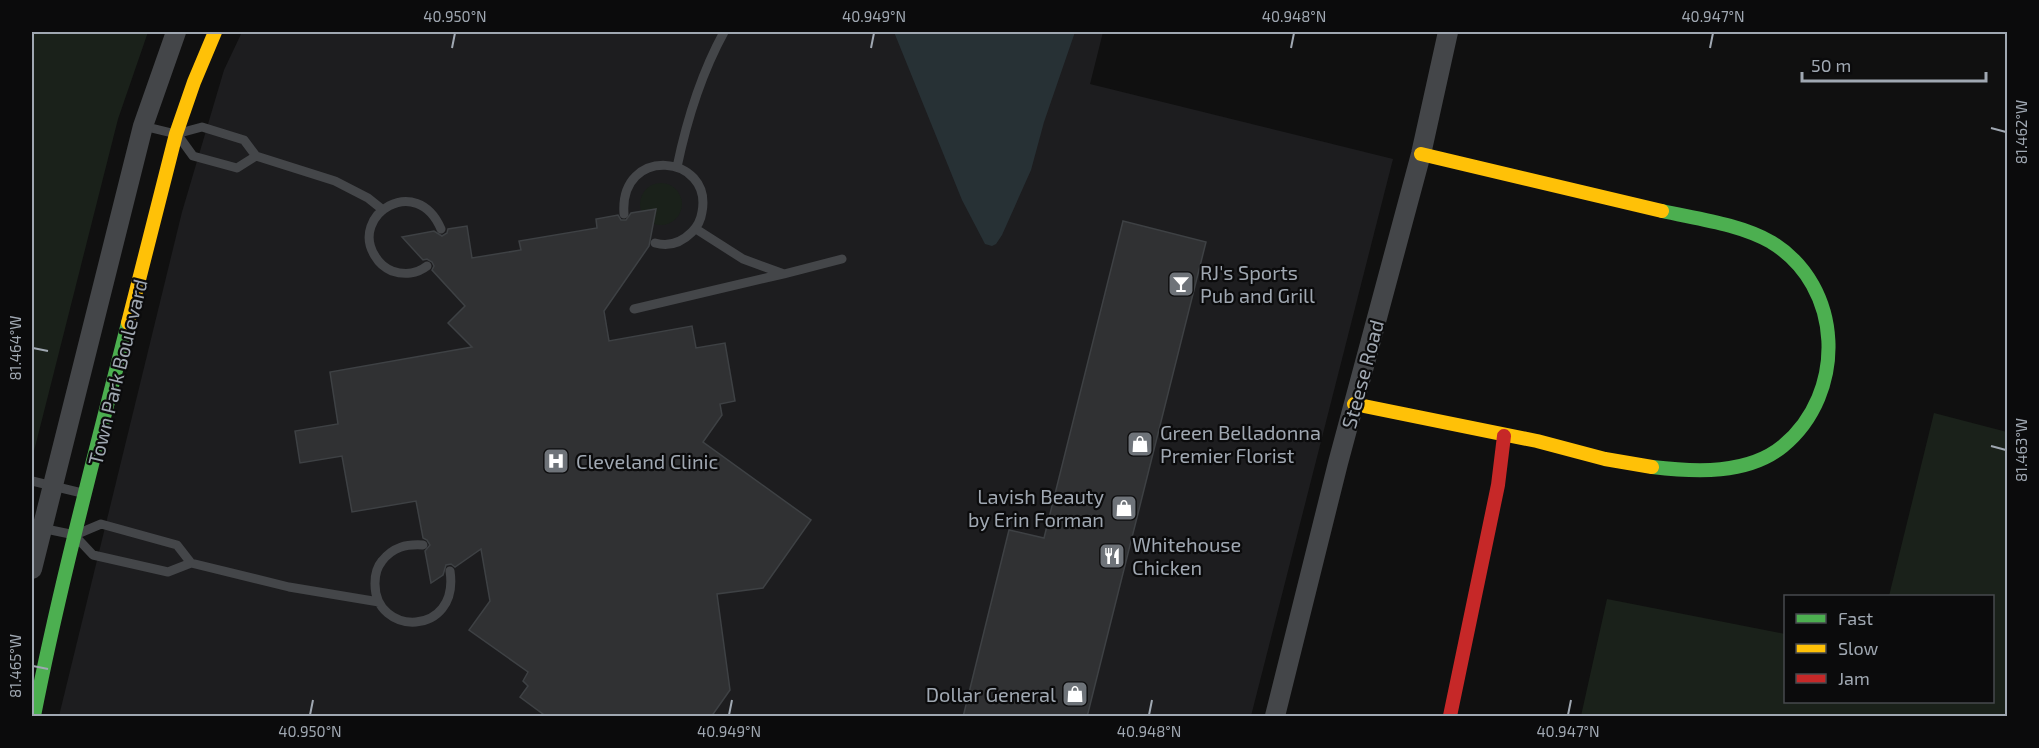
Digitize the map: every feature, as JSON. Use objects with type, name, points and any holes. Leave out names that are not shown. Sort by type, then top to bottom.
[{"type":"street","name":"Town Park Boulevard","points":[[32,569],[143,126],[176,32]]},
{"type":"street","name":"Town Park Boulevard","points":[[34,717],[75,535],[176,134],[215,32]]},
{"type":"street","name":"Steese Road","points":[[1275,717],[1354,404],[1422,154],[1448,32]]},
{"type":"street","points":[[1354,404],[1536,441],[1636,465],[1707,472],[1735,468],[1761,460],[1785,446],[1801,428],[1821,391],[1829,364],[1831,336],[1825,312],[1814,288],[1796,263],[1773,244],[1748,231],[1422,154]]},
{"type":"street","points":[[1450,717],[1498,485],[1504,436]]},
{"type":"lane","points":[[677,167],[693,102],[710,57],[724,32]]},
{"type":"lane","points":[[143,126],[176,134],[202,127],[244,140],[256,156],[335,181],[368,198],[383,210]]},
{"type":"lane","points":[[176,134],[193,156],[237,168],[256,156]]},
{"type":"lane","points":[[624,214],[623,201],[627,188],[634,176],[645,168],[658,164],[677,167],[685,170],[695,179],[704,204],[696,229],[686,238],[674,243],[655,243]]},
{"type":"lane","points":[[427,266],[411,273],[399,273],[388,269],[372,252],[371,228],[376,217],[383,210],[395,203],[407,201],[418,203],[429,209],[437,218],[441,229]]},
{"type":"lane","points":[[696,229],[743,259],[784,274]]},
{"type":"lane","points":[[634,309],[842,259]]},
{"type":"lane","points":[[32,481],[86,494]]},
{"type":"lane","points":[[41,528],[75,535],[101,524],[177,545],[191,563]]},
{"type":"lane","points":[[75,535],[93,555],[168,572],[191,563],[289,587],[379,602]]},
{"type":"lane","points":[[423,545],[410,544],[398,547],[383,559],[375,576],[375,589],[379,602],[386,612],[403,621],[422,621],[434,616],[444,607],[450,596],[452,584],[450,571]]},
{"type":"shaded area","points":[[32,32],[148,32],[118,119],[32,459]]},
{"type":"shaded area","name":"Cleveland Clinic","points":[[242,32],[1103,32],[1090,84],[1393,159],[1251,716],[59,716],[182,212],[224,70]]},
{"type":"shaded area","points":[[894,32],[1075,32],[1044,122],[1031,170],[1002,235],[992,246],[985,244],[962,200]]},
{"type":"shaded area","points":[[661,183],[676,189],[682,204],[676,219],[661,225],[646,219],[640,204],[646,189]]},
{"type":"shaded area","points":[[1934,413],[2007,432],[2007,716],[1581,716],[1607,599],[1784,634],[1784,703],[1994,703],[1994,595],[1889,595]]},
{"type":"building","points":[[656,209],[649,246],[604,311],[609,341],[692,326],[696,348],[725,343],[735,401],[720,404],[722,415],[703,442],[811,520],[763,588],[717,594],[730,690],[711,717],[547,717],[520,697],[528,686],[523,681],[528,672],[469,630],[490,601],[481,549],[455,567],[451,564],[446,565],[443,575],[431,583],[425,551],[430,545],[423,538],[416,501],[352,512],[342,456],[300,463],[295,431],[338,424],[330,372],[472,347],[448,323],[465,306],[432,270],[434,266],[432,262],[427,259],[423,260],[402,237],[434,231],[442,236],[447,233],[448,229],[467,226],[472,258],[521,250],[519,241],[597,228],[596,219],[618,215],[621,220],[626,220],[631,213]]},
{"type":"building","points":[[1123,221],[1206,242],[1087,717],[963,717],[1009,530],[1044,538]]},
{"type":"traffic: fast","points":[[1652,467],[1686,470],[1720,469],[1738,467],[1769,455],[1783,446],[1804,424],[1818,398],[1827,370],[1828,341],[1824,312],[1813,285],[1795,261],[1771,242],[1746,231],[1662,211]]},
{"type":"traffic: fast","points":[[34,716],[66,568],[128,323]]},
{"type":"traffic: slow","points":[[128,323],[176,134],[215,32]]},
{"type":"traffic: slow","points":[[1421,154],[1662,211]]},
{"type":"traffic: slow","points":[[1354,404],[1537,441],[1605,459],[1652,467]]},
{"type":"traffic: jam","points":[[1450,716],[1498,485],[1504,436]]},
{"type":"place","name":"RJ's Sports Pub and Grill","points":[[1181,284]]},
{"type":"place","name":"Green Belladonna Premier Florist","points":[[1140,444]]},
{"type":"place","name":"Cleveland Clinic","points":[[556,461]]},
{"type":"place","name":"Lavish Beauty by Erin Forman","points":[[1124,508]]},
{"type":"place","name":"Whitehouse Chicken","points":[[1112,556]]},
{"type":"place","name":"Dollar General","points":[[1075,694]]}]
